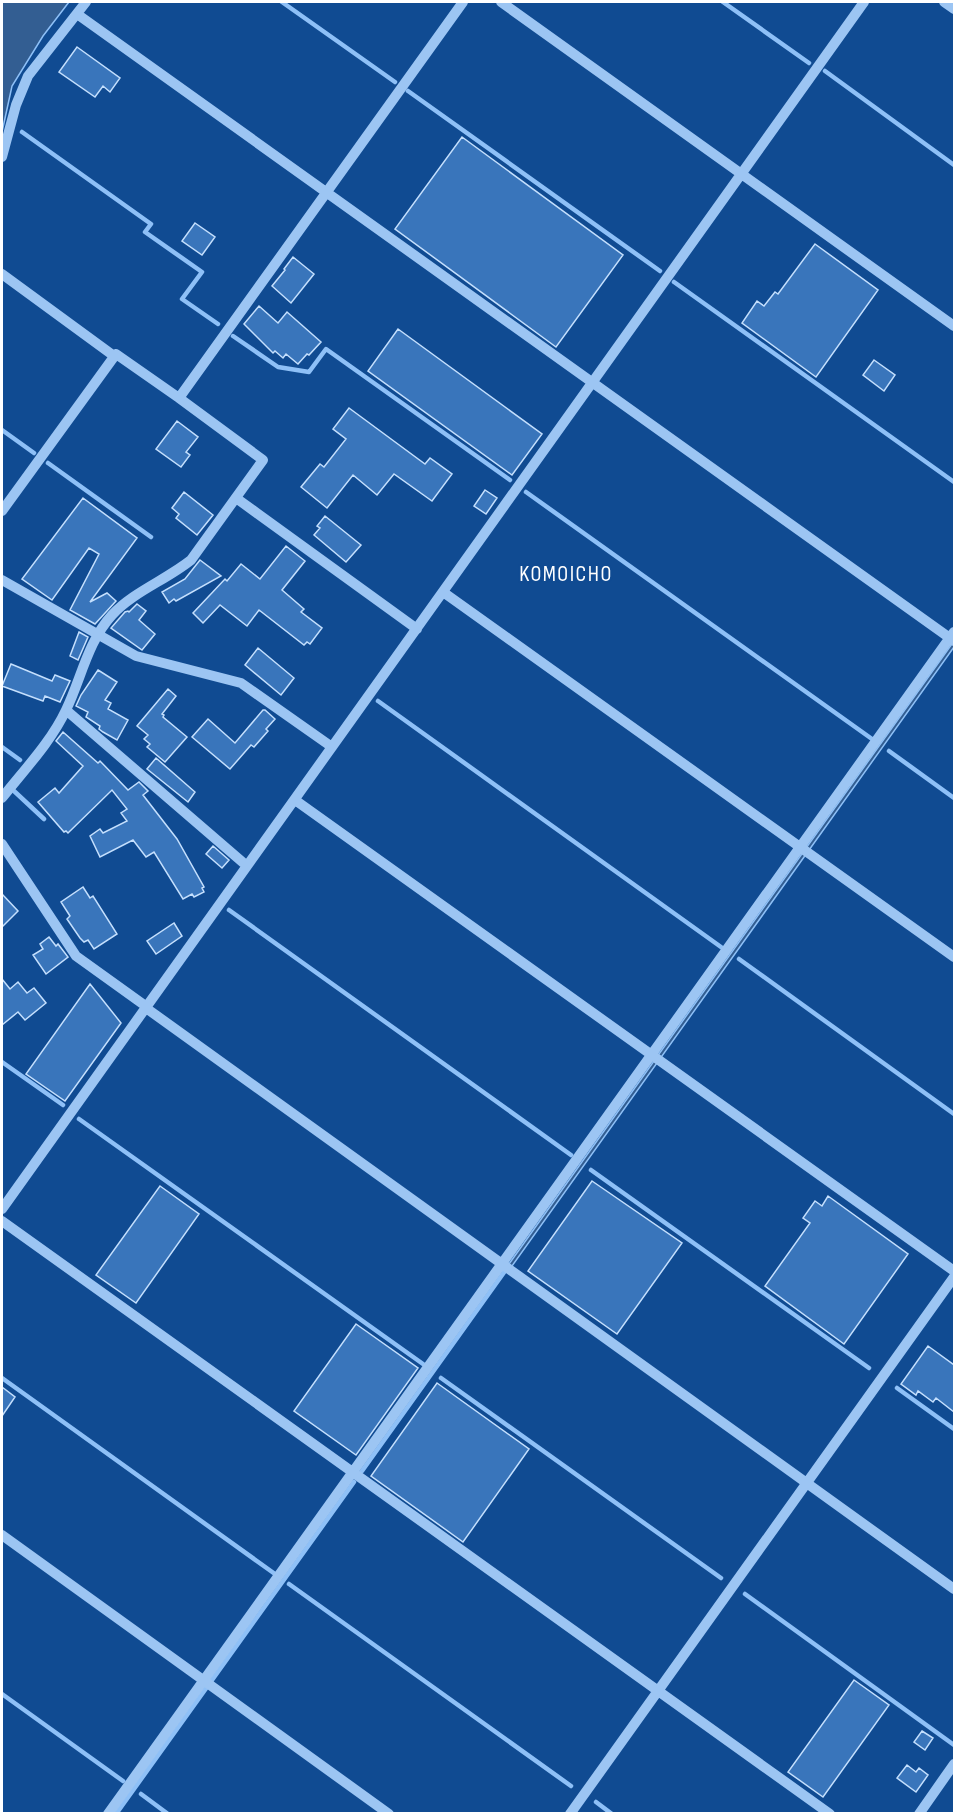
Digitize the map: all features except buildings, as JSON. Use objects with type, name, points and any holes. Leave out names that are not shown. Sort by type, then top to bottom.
[{"type":"street","points":[[2,157],[16,105],[28,76],[86,2]]},
{"type":"street","points":[[179,398],[463,2]]},
{"type":"street","points":[[501,2],[954,326]]},
{"type":"street","points":[[2,1209],[864,2]]},
{"type":"street","points":[[944,2],[954,9]]},
{"type":"street","points":[[77,14],[953,638],[656,1058],[501,1264],[352,1472],[207,1684],[108,1814]]},
{"type":"street","points":[[2,274],[263,460],[190,560],[179,570],[123,605],[111,616],[98,635],[66,710],[2,798]]},
{"type":"street","points":[[2,511],[114,356]]},
{"type":"street","points":[[236,498],[417,629]]},
{"type":"street","points":[[2,580],[136,657],[241,683],[333,747]]},
{"type":"street","points":[[443,592],[954,957]]},
{"type":"street","points":[[66,710],[247,866]]},
{"type":"street","points":[[295,800],[954,1271]]},
{"type":"street","points":[[2,844],[76,956],[954,1589]]},
{"type":"street","points":[[2,1221],[830,1814]]},
{"type":"street","points":[[570,1814],[954,1277]]},
{"type":"street","points":[[2,1535],[389,1814]]},
{"type":"street","points":[[919,1814],[954,1764]]},
{"type":"water","points":[[2,2],[69,2],[43,36],[12,86],[2,132]]},
{"type":"water","points":[[954,641],[954,647],[512,1266],[509,1264]]},
{"type":"waterway","points":[[282,2],[395,82]]},
{"type":"waterway","points":[[723,2],[809,63]]},
{"type":"waterway","points":[[825,71],[954,165]]},
{"type":"waterway","points":[[408,91],[660,271]]},
{"type":"waterway","points":[[22,132],[151,224],[145,232],[202,272],[182,299],[218,324]]},
{"type":"waterway","points":[[674,282],[954,482]]},
{"type":"waterway","points":[[233,336],[278,367],[309,372],[326,349],[510,480]]},
{"type":"waterway","points":[[2,430],[34,453]]},
{"type":"waterway","points":[[48,463],[151,537]]},
{"type":"waterway","points":[[526,492],[872,739]]},
{"type":"waterway","points":[[378,701],[721,947]]},
{"type":"waterway","points":[[2,747],[20,760]]},
{"type":"waterway","points":[[889,751],[954,798]]},
{"type":"waterway","points":[[14,791],[44,819]]},
{"type":"waterway","points":[[229,910],[571,1155]]},
{"type":"waterway","points":[[739,959],[954,1114]]},
{"type":"waterway","points":[[2,1062],[63,1105]]},
{"type":"waterway","points":[[79,1119],[423,1364]]},
{"type":"waterway","points":[[591,1170],[869,1368]]},
{"type":"waterway","points":[[362,1471],[505,1271]]},
{"type":"waterway","points":[[2,1378],[275,1574]]},
{"type":"waterway","points":[[441,1378],[721,1578]]},
{"type":"waterway","points":[[897,1388],[954,1429]]},
{"type":"waterway","points":[[116,1814],[354,1482]]},
{"type":"waterway","points":[[289,1584],[571,1786]]},
{"type":"waterway","points":[[745,1594],[954,1745]]},
{"type":"waterway","points":[[2,1694],[123,1781]]},
{"type":"waterway","points":[[141,1794],[168,1814]]},
{"type":"waterway","points":[[596,1802],[612,1814]]},
{"type":"district","name":"KOMOICHO","points":[[566,573]]}]
